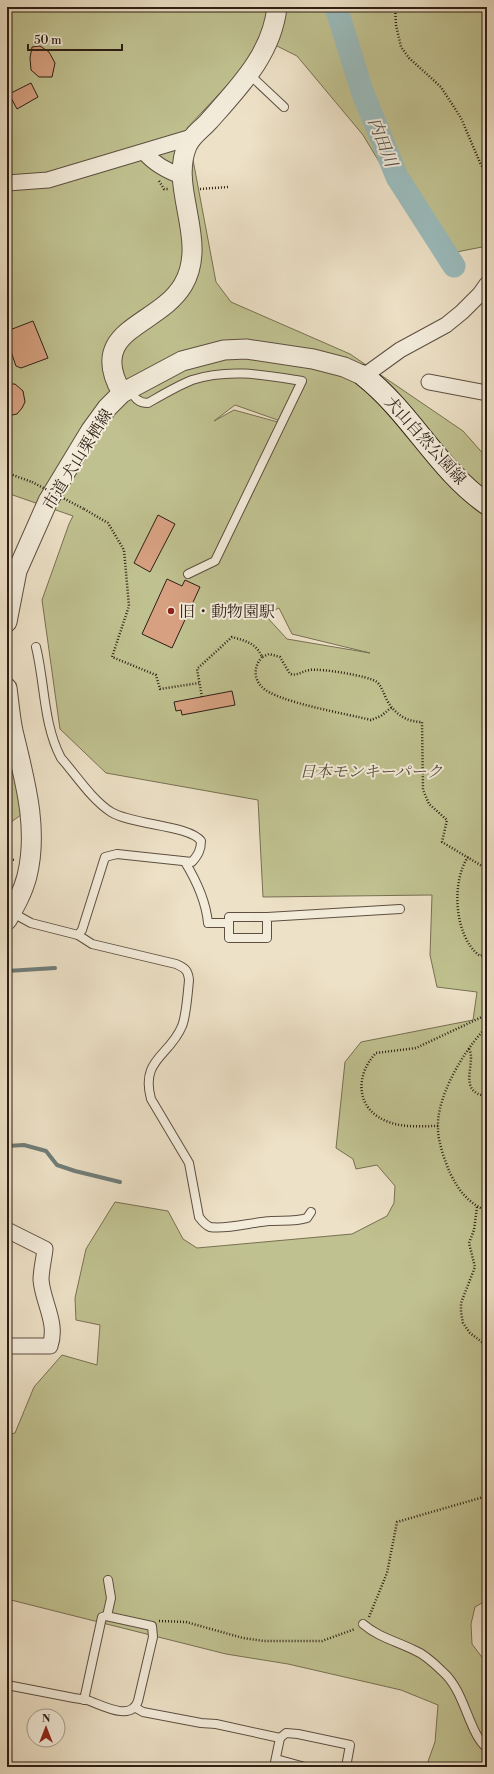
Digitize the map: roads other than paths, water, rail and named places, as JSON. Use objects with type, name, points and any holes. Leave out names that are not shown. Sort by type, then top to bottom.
[{"type":"main road","name":"犬山自然公園線","points":[[364,376],[382,391],[422,440],[452,473],[487,504]]},
{"type":"street","points":[[7,183],[48,180],[192,137],[203,129],[250,74],[260,60],[275,22],[277,7]]},
{"type":"street","points":[[125,391],[113,378],[111,362],[113,349],[122,337],[168,303],[183,286],[191,269],[193,246],[183,163],[192,137]]},
{"type":"street","points":[[144,152],[148,157],[167,170],[184,177]]},
{"type":"street","points":[[364,376],[400,350],[446,325],[480,294],[487,284]]},
{"type":"street","name":"市道 犬山栗栖線","points":[[7,622],[12,569],[48,501],[91,430],[107,408],[125,391],[182,361],[224,350],[246,349],[312,359],[344,367],[364,376]]},
{"type":"street","points":[[429,382],[487,393]]},
{"type":"street","points":[[7,688],[12,726],[30,811],[32,833],[26,877],[21,893],[9,916]]},
{"type":"street","points":[[7,1230],[45,1249],[41,1280],[50,1313],[53,1336],[50,1346],[7,1346]]},
{"type":"lane","points":[[250,74],[284,107]]},
{"type":"lane","points":[[125,391],[141,403],[148,403],[191,381],[211,375],[230,372],[302,381],[215,561],[188,574]]},
{"type":"lane","points":[[36,647],[41,666],[46,709],[54,741],[61,758],[100,804],[112,812],[132,820],[198,836],[201,841],[201,849],[192,862],[117,854],[106,856],[82,930],[78,935]]},
{"type":"lane","points":[[184,862],[207,912],[208,923],[229,923]]},
{"type":"lane","points":[[267,917],[267,938],[229,938],[229,917],[267,917],[400,909]]},
{"type":"lane","points":[[9,916],[78,935],[92,944],[176,964],[185,968],[189,974],[190,980],[183,1025],[179,1033],[150,1071],[148,1088],[151,1099],[189,1163],[199,1217],[210,1227],[221,1227],[271,1221],[301,1220],[307,1218],[311,1212]]},
{"type":"lane","points":[[107,1616],[111,1598],[108,1580]]},
{"type":"lane","points":[[7,1685],[84,1700],[122,1712],[129,1712],[136,1708],[153,1637],[152,1626],[107,1616],[102,1617],[84,1700]]},
{"type":"lane","points":[[363,1624],[372,1632],[416,1650],[444,1673],[464,1703],[478,1736],[487,1748]]},
{"type":"lane","points":[[136,1708],[142,1712],[201,1723],[216,1724],[280,1738]]},
{"type":"lane","points":[[305,1767],[275,1763],[280,1738],[286,1733],[298,1734],[350,1745],[346,1767]]},
{"type":"waterway","name":"内田川","points":[[336,7],[362,91],[397,177],[454,266]]},
{"type":"waterway","points":[[7,971],[55,968]]},
{"type":"waterway","points":[[7,1146],[24,1145],[46,1151],[57,1165],[120,1182]]},
{"type":"place","name":"旧・動物園駅","points":[[171,611]]},
{"type":"park label","name":"日本モンキーパーク","points":[[371,771]]}]
